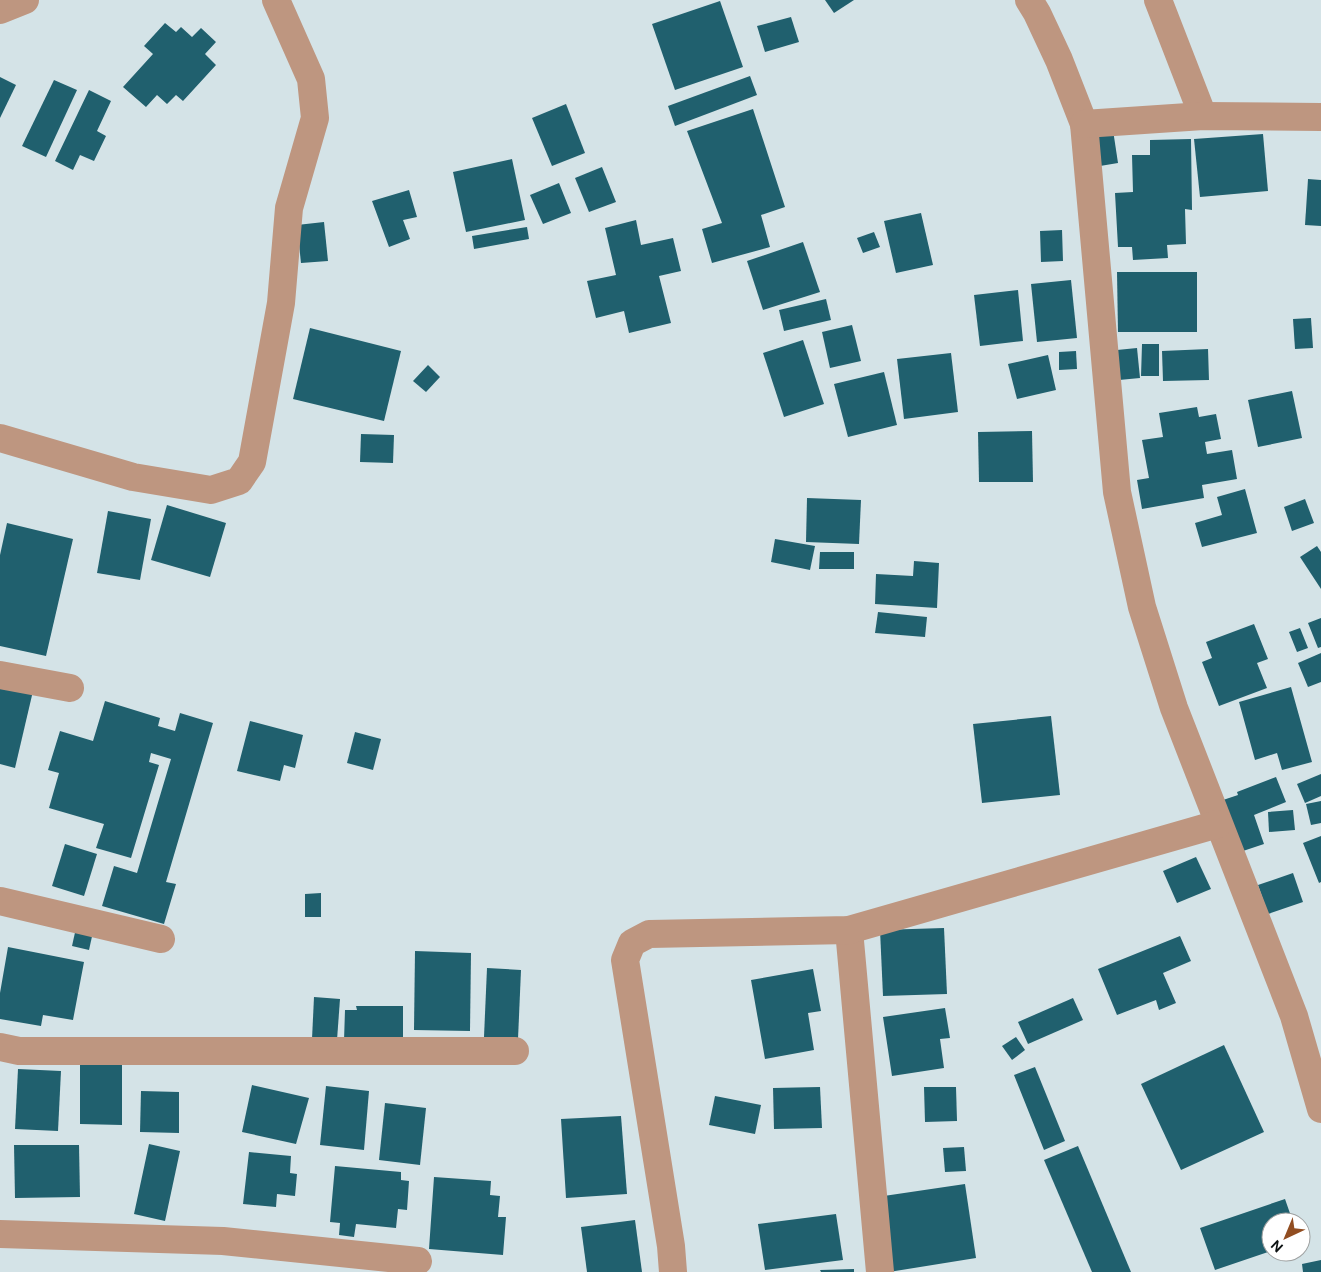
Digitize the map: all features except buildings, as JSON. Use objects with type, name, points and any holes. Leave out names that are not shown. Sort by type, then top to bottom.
[{"type":"street","points":[[0,10],[25,0]]},
{"type":"street","points":[[0,438],[133,477],[210,490],[239,481],[252,462],[281,303],[289,208],[315,118],[311,79],[276,0]]},
{"type":"street","points":[[1028,0],[1037,13],[1059,60],[1084,124],[1117,492],[1142,607],[1174,708],[1294,1016],[1321,1109]]},
{"type":"street","points":[[1158,0],[1203,116]]},
{"type":"street","points":[[1084,124],[1203,116],[1321,117]]},
{"type":"street","points":[[0,675],[70,688]]},
{"type":"street","points":[[673,1272],[671,1246],[625,960],[632,943],[649,934],[849,930],[1218,824]]},
{"type":"street","points":[[0,901],[161,939]]},
{"type":"street","points":[[849,930],[880,1272]]},
{"type":"street","points":[[0,1047],[19,1051],[516,1051]]},
{"type":"street","points":[[0,1234],[223,1241],[418,1261]]}]
